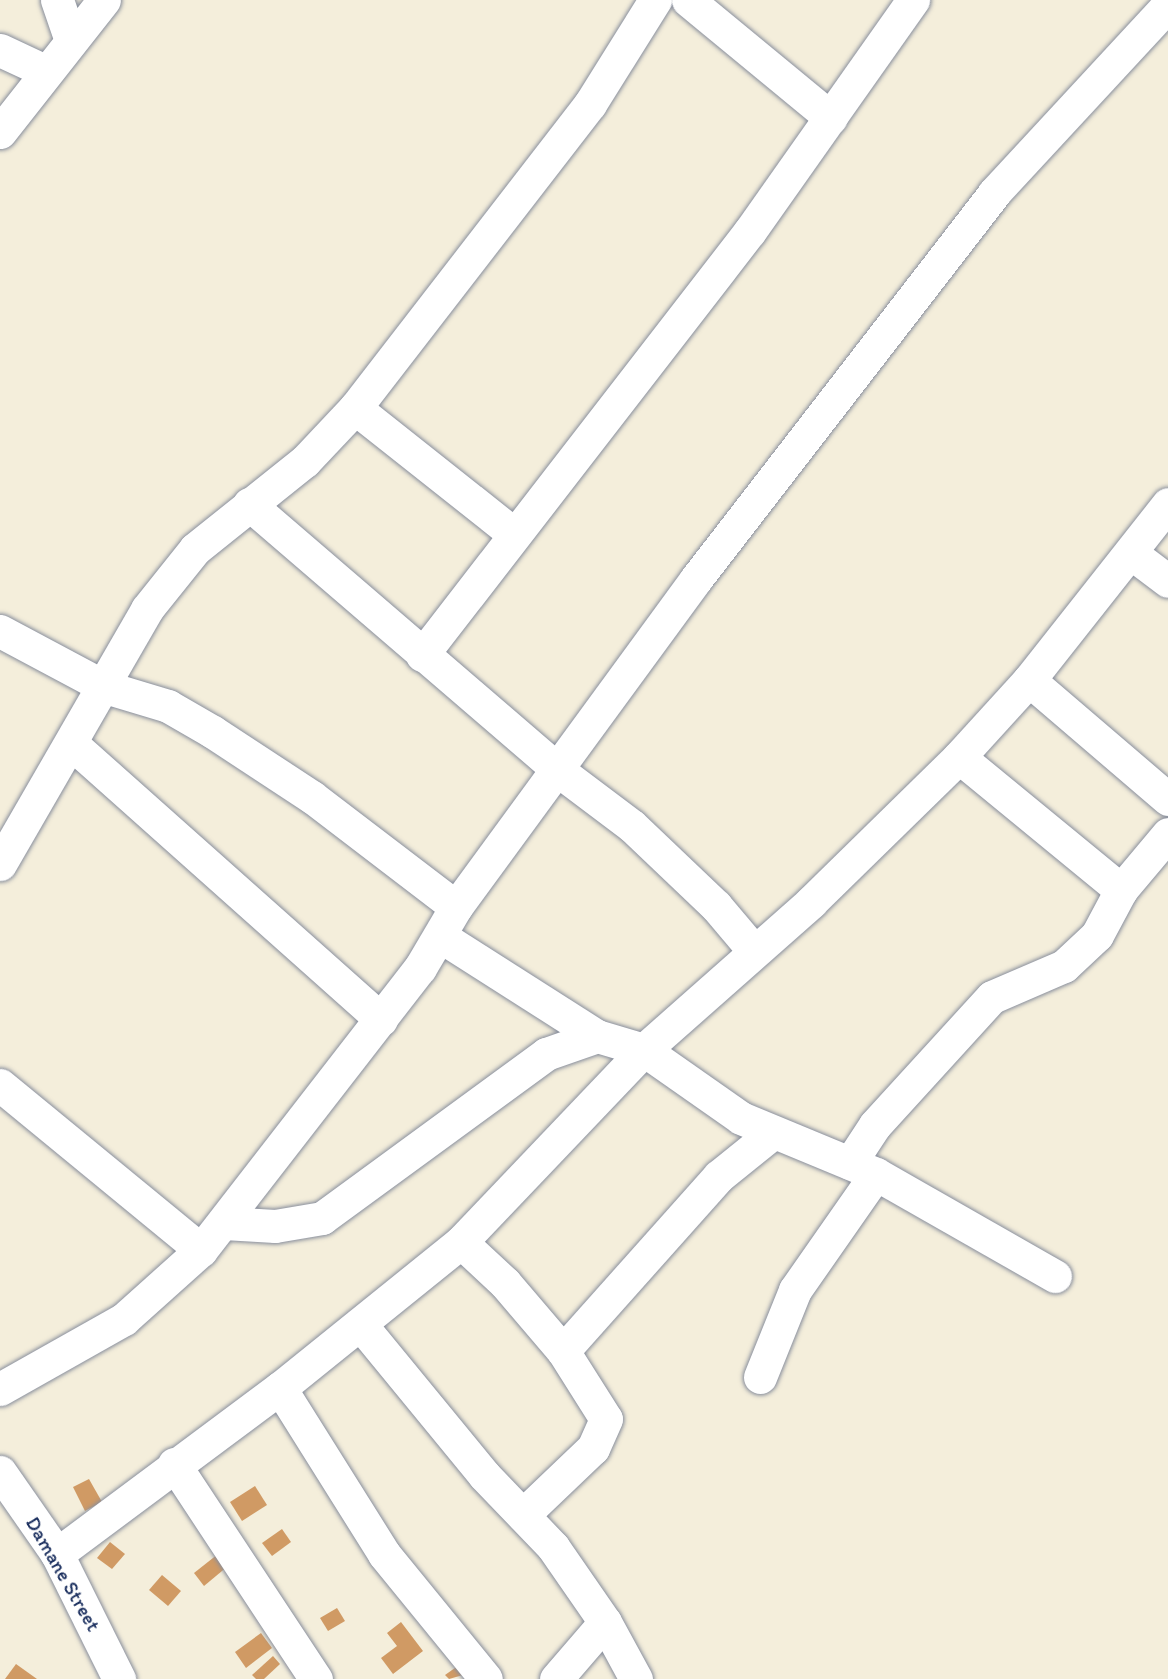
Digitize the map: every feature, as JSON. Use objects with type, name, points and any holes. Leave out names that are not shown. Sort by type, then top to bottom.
[{"type":"street","points":[[57,0],[70,37]]},
{"type":"street","points":[[0,132],[70,37],[104,0]]},
{"type":"street","points":[[0,864],[105,687],[147,609],[195,549],[305,461],[355,408],[590,104],[655,0]]},
{"type":"street","points":[[688,0],[831,118]]},
{"type":"street","points":[[422,655],[750,231],[913,0]]},
{"type":"street","points":[[0,1389],[124,1319],[201,1250],[224,1223],[381,1019],[440,936],[456,907],[559,771],[696,579],[994,193],[1168,5]]},
{"type":"street","points":[[0,50],[45,71]]},
{"type":"street","points":[[355,408],[514,534]]},
{"type":"street","points":[[249,504],[559,771],[632,826],[716,906],[754,951]]},
{"type":"street","points":[[57,1554],[174,1464],[280,1388],[361,1325],[461,1242],[644,1050],[754,951],[959,757],[1029,680],[1168,504]]},
{"type":"street","points":[[1131,553],[1168,581]]},
{"type":"street","points":[[0,631],[105,687],[168,706],[213,732],[312,797],[456,907]]},
{"type":"street","points":[[1029,680],[1168,799]]},
{"type":"street","points":[[72,744],[381,1019]]},
{"type":"street","points":[[959,757],[1121,890]]},
{"type":"street","points":[[760,1377],[795,1290],[863,1168],[875,1125],[992,997],[1064,966],[1097,935],[1121,890],[1168,834]]},
{"type":"street","points":[[440,936],[597,1036],[644,1050],[771,1134],[863,1168],[1055,1276]]},
{"type":"street","points":[[224,1223],[296,1224],[338,1209],[502,1083],[546,1054],[597,1036]]},
{"type":"street","points":[[0,1085],[201,1250]]},
{"type":"street","points":[[563,1351],[719,1176],[771,1134]]},
{"type":"street","points":[[461,1242],[505,1283],[563,1351],[602,1407],[606,1426],[593,1448],[523,1515]]},
{"type":"street","points":[[361,1325],[553,1547],[605,1622],[636,1679]]},
{"type":"street","points":[[280,1388],[384,1554],[486,1679]]},
{"type":"street","points":[[174,1464],[316,1679]]},
{"type":"street","name":"Damane Street","points":[[0,1472],[57,1554],[120,1679]]},
{"type":"street","points":[[556,1679],[605,1622]]},
{"type":"building","points":[[89,1479],[102,1502],[85,1511],[73,1487]]},
{"type":"building","points":[[255,1486],[267,1505],[242,1521],[230,1502]]},
{"type":"building","points":[[282,1529],[291,1542],[272,1556],[262,1543]]},
{"type":"building","points":[[110,1542],[125,1554],[112,1569],[97,1558]]},
{"type":"building","points":[[218,1554],[228,1566],[204,1586],[194,1573]]},
{"type":"building","points":[[162,1575],[181,1591],[168,1606],[149,1590]]},
{"type":"building","points":[[337,1608],[345,1621],[328,1631],[320,1618]]},
{"type":"building","points":[[401,1622],[423,1651],[393,1674],[381,1658],[397,1646],[387,1633]]},
{"type":"building","points":[[261,1633],[272,1648],[246,1668],[235,1652]]},
{"type":"building","points":[[273,1656],[280,1664],[264,1679],[256,1679],[252,1675]]},
{"type":"building","points":[[462,1663],[470,1673],[449,1679],[445,1675]]},
{"type":"building","points":[[16,1664],[37,1679],[5,1679]]}]
